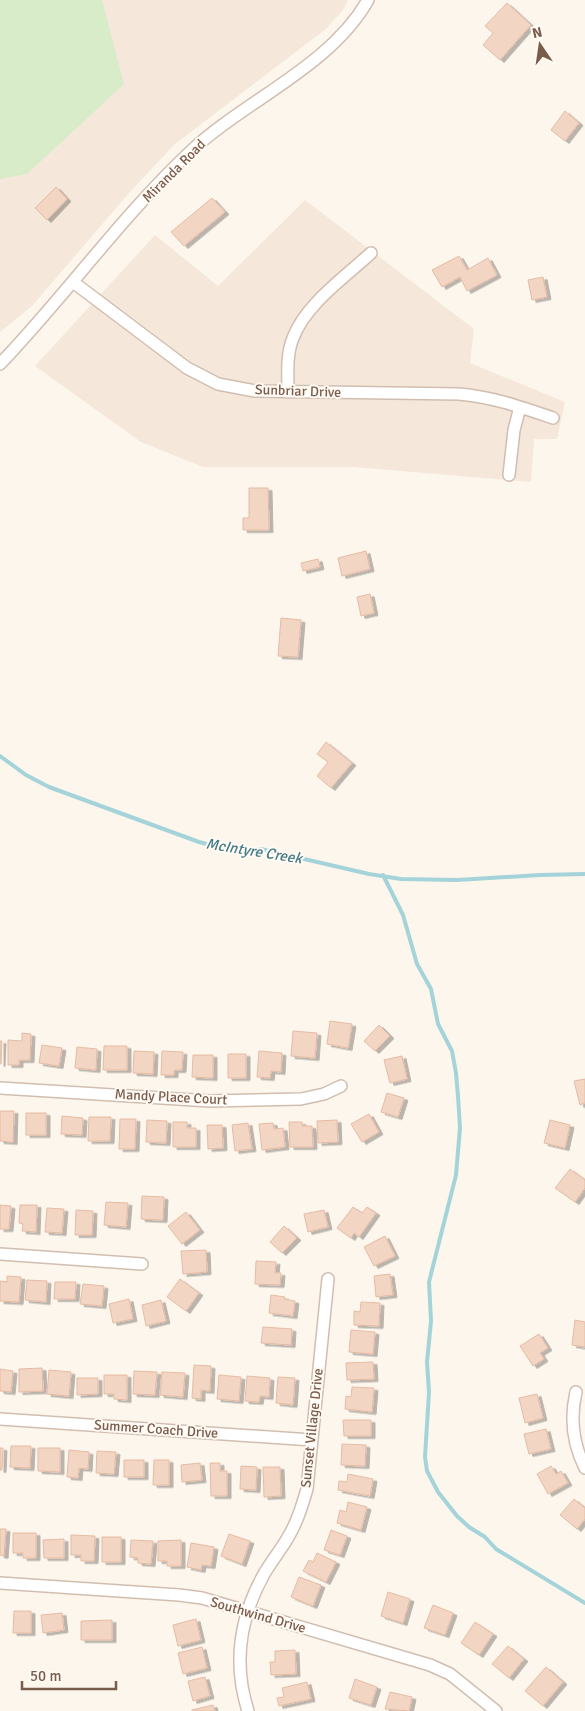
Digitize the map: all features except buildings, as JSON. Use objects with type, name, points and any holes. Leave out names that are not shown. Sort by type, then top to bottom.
[{"type":"street","name":"Miranda Road","points":[[0,364],[155,186],[191,151],[228,120],[312,61],[337,41],[351,25],[368,0]]},
{"type":"street","points":[[288,392],[288,360],[292,340],[303,317],[371,253]]},
{"type":"street","name":"Sunbriar Drive","points":[[73,282],[187,368],[218,384],[255,391],[459,394],[498,400],[553,418]]},
{"type":"street","points":[[509,475],[514,430],[520,407]]},
{"type":"street","name":"Mandy Place Court","points":[[0,1088],[210,1100],[301,1099],[324,1094],[340,1086]]},
{"type":"street","points":[[0,1254],[142,1264]]},
{"type":"street","name":"Sunset Village Drive","points":[[248,1711],[241,1684],[240,1644],[243,1624],[257,1588],[288,1537],[301,1510],[307,1489],[328,1279]]},
{"type":"street","points":[[576,1392],[572,1409],[573,1426],[576,1443],[585,1468]]},
{"type":"street","name":"Summer Coach Drive","points":[[0,1419],[312,1440]]},
{"type":"street","name":"Southwind Drive","points":[[0,1583],[202,1598],[430,1664],[450,1674],[496,1711]]},
{"type":"shaded area","points":[[0,0],[348,0],[343,10],[326,29],[175,144],[129,193],[32,306],[0,332]]},
{"type":"shaded area","points":[[305,200],[474,329],[470,363],[565,402],[557,439],[534,439],[531,482],[354,467],[203,467],[141,442],[35,366],[155,235],[218,286]]},
{"type":"green space","points":[[0,0],[102,0],[124,84],[27,174],[0,179]]},
{"type":"waterway","name":"McIntyre Creek","points":[[0,756],[26,775],[49,787],[199,842],[234,851],[261,849],[369,874],[401,879],[457,880],[585,874]]},
{"type":"waterway","points":[[383,875],[403,915],[417,964],[431,989],[438,1024],[452,1051],[458,1096],[460,1128],[456,1175],[429,1282],[431,1321],[427,1362],[429,1392],[425,1457],[427,1471],[438,1492],[457,1516],[469,1527],[485,1537],[496,1549],[585,1603]]}]
